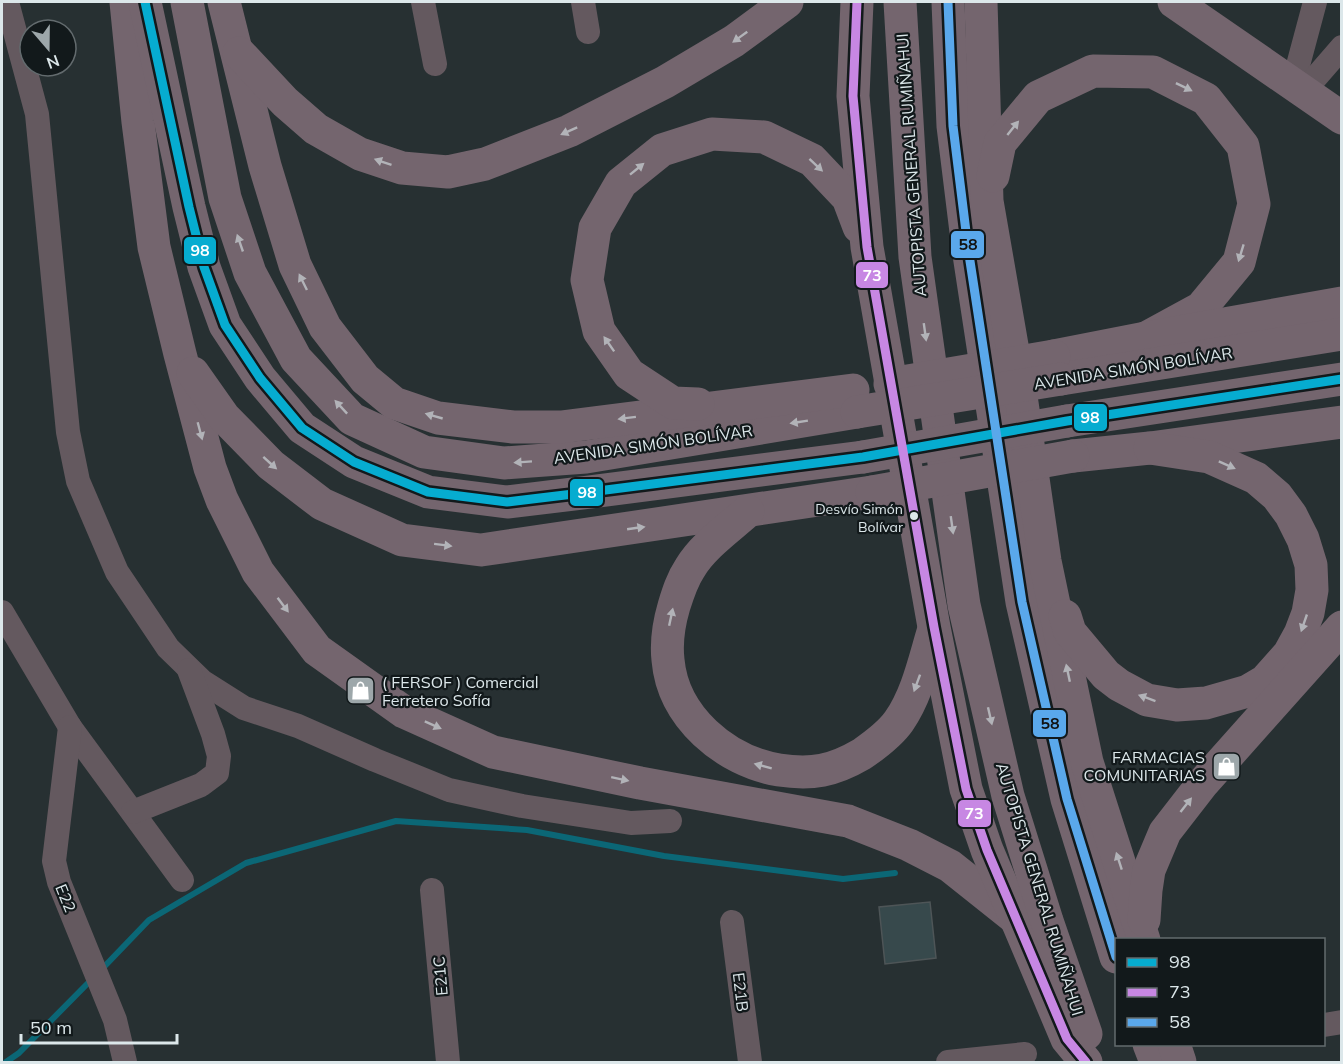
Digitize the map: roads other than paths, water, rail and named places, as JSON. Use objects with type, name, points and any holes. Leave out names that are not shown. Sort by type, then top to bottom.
[{"type":"highway","points":[[126,2],[154,247],[210,468],[222,501],[258,572],[316,650],[404,712],[493,752],[640,783],[848,821],[909,845],[950,866],[1014,916]]},
{"type":"highway","points":[[145,2],[189,207],[204,267],[225,325],[260,378],[302,428],[354,462],[428,492],[507,502],[590,492],[863,457],[1066,421],[1341,378]]},
{"type":"highway","name":"AVENIDA SIMÓN BOLÍVAR","points":[[187,2],[225,198],[250,273],[296,359],[352,419],[424,452],[504,463],[586,457],[855,401]]},
{"type":"highway","points":[[224,2],[265,166],[295,265],[325,327],[365,379],[394,403],[438,418],[513,428],[561,427],[727,405]]},
{"type":"highway","points":[[237,50],[285,102],[316,129],[333,139],[360,154],[402,168],[448,172],[485,164],[569,131],[665,82],[734,41],[787,2]]},
{"type":"highway","points":[[857,2],[853,96],[867,247],[934,627],[966,789],[987,850],[1066,1039],[1086,1062]]},
{"type":"highway","name":"AUTOPISTA GENERAL RUMIÑAHUI","points":[[900,2],[915,257],[964,604],[1008,796],[1095,1062]]},
{"type":"highway","points":[[948,2],[953,126],[967,237],[1022,602],[1067,799],[1115,954]]},
{"type":"highway","points":[[981,2],[987,201],[1022,404],[1045,561],[1087,762],[1144,938]]},
{"type":"highway","points":[[1174,2],[1341,118]]},
{"type":"highway","points":[[987,201],[1000,143],[1038,97],[1093,71],[1153,72],[1206,99],[1243,146],[1254,204],[1239,262],[1201,308],[1146,338]]},
{"type":"highway","points":[[867,247],[848,198],[812,160],[764,137],[712,134],[662,150],[621,183],[595,228],[587,280],[599,331],[629,374],[673,403],[727,405],[855,401],[1057,368],[1146,338],[1341,303]]},
{"type":"highway","name":"AVENIDA SIMÓN BOLÍVAR","points":[[1057,368],[1341,334]]},
{"type":"highway","points":[[180,354],[224,417],[271,465],[322,504],[402,540],[481,550],[872,492],[1073,456],[1341,422]]},
{"type":"highway","points":[[1045,561],[1071,632],[1106,675],[1119,685],[1147,699],[1177,705],[1206,703],[1222,699],[1248,691],[1265,681],[1289,654],[1308,613],[1312,590],[1311,565],[1303,539],[1291,515],[1276,496],[1256,478],[1209,457],[1150,448]]},
{"type":"highway","points":[[748,511],[702,552],[690,568],[678,591],[667,640],[668,662],[674,687],[684,708],[702,730],[723,749],[764,768],[800,773],[818,772],[853,759],[884,737],[899,722],[920,676],[934,627]]},
{"type":"highway","points":[[1144,938],[1149,870],[1166,832],[1203,783],[1341,627]]},
{"type":"highway","points":[[1150,1046],[1156,1062]]},
{"type":"highway","points":[[1175,1046],[1180,1062]]},
{"type":"street","points":[[7,2],[37,114],[68,432],[78,481],[117,572],[168,648],[203,682],[244,708],[298,726],[449,790],[522,806],[631,824],[670,821]]},
{"type":"street","points":[[423,2],[435,64]]},
{"type":"street","points":[[583,2],[588,32]]},
{"type":"street","points":[[1298,88],[1315,2]]},
{"type":"street","points":[[1298,88],[1341,47]]},
{"type":"street","points":[[2,612],[70,727],[182,880]]},
{"type":"street","points":[[133,812],[201,784],[217,773],[219,756],[189,668]]},
{"type":"street","name":"E22","points":[[70,727],[54,861],[59,882],[115,1020],[125,1062]]},
{"type":"street","name":"E21C","points":[[432,890],[447,1062]]},
{"type":"street","name":"E21B","points":[[732,922],[750,1062]]},
{"type":"street","points":[[1325,1025],[1341,1022]]},
{"type":"street","points":[[948,1062],[1025,1054]]},
{"type":"waterway","points":[[101,970],[149,920],[246,863],[396,821],[527,830],[664,856],[843,879],[895,873]]},
{"type":"waterway","points":[[6,1062],[19,1053],[92,979]]},
{"type":"place","name":"Desvío Simón Bolívar","points":[[914,516]]},
{"type":"place","name":"( FERSOF ) Comercial Ferretero Sofía","points":[[361,691]]},
{"type":"place","name":"FARMACIAS COMUNITARIAS","points":[[1226,766]]}]
